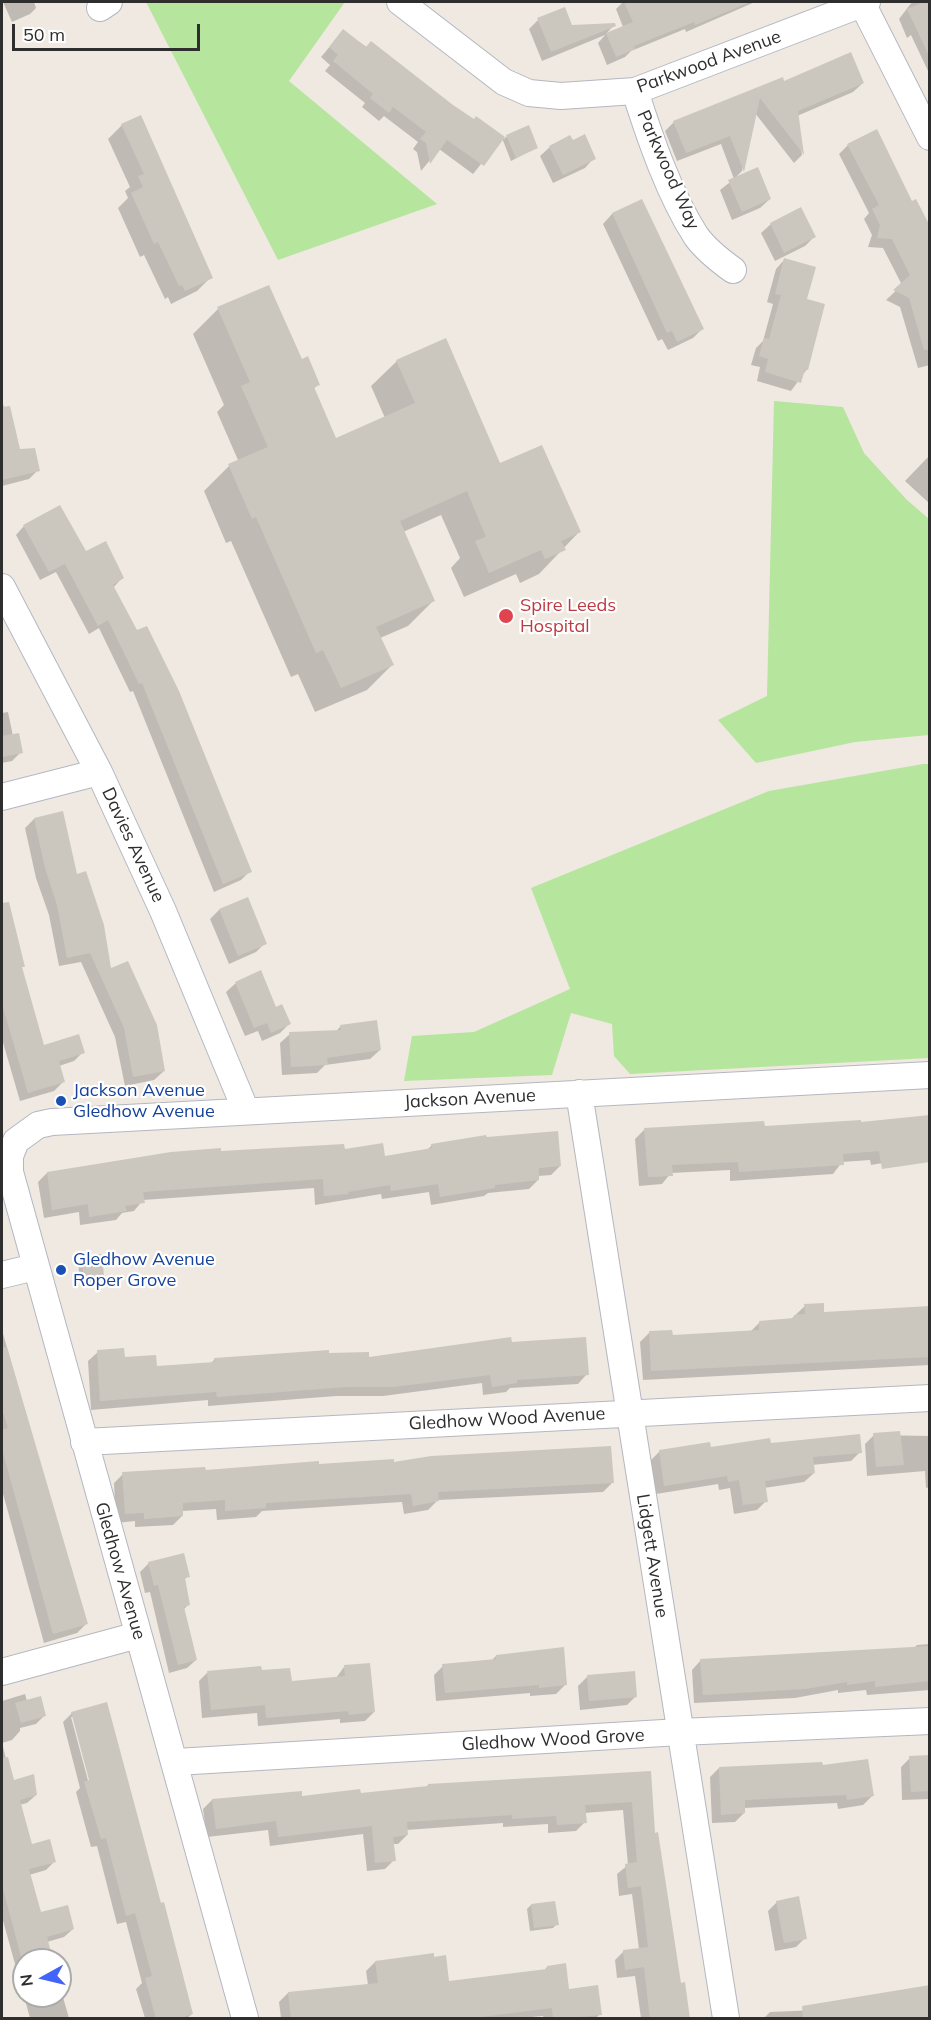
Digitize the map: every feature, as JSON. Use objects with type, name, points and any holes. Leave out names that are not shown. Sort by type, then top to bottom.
[{"type":"street","name":"Parkwood Avenue","points":[[400,2],[504,82],[530,93],[561,96],[635,91],[865,2],[930,136]]},
{"type":"street","name":"Parkwood Way","points":[[635,91],[651,138],[696,236],[713,256],[733,270]]},
{"type":"street","name":"Davies Avenue","points":[[2,588],[99,772],[163,911],[246,1111]]},
{"type":"street","points":[[2,796],[99,772]]},
{"type":"street","name":"Jackson Avenue","points":[[8,1134],[52,1122],[930,1075]]},
{"type":"street","name":"Lidgett Avenue","points":[[579,1093],[726,2019]]},
{"type":"street","name":"Gledhow Avenue","points":[[8,1134],[10,1172],[35,1267],[176,1762],[245,2019]]},
{"type":"street","points":[[2,1275],[35,1267]]},
{"type":"street","name":"Gledhow Wood Avenue","points":[[84,1442],[930,1398]]},
{"type":"street","points":[[2,1671],[138,1635]]},
{"type":"street","name":"Gledhow Wood Grove","points":[[176,1762],[680,1732],[930,1721]]},
{"type":"green space","points":[[146,2],[345,2],[289,81],[437,204],[278,260]]},
{"type":"green space","points":[[774,401],[843,407],[864,453],[906,499],[929,519],[929,735],[855,742],[756,763],[718,720],[767,696]]},
{"type":"green space","points":[[930,764],[929,1058],[630,1074],[614,1056],[612,1024],[571,1013],[552,1075],[404,1081],[412,1036],[474,1032],[570,989],[531,888],[769,791]]},
{"type":"building","points":[[624,2],[750,2],[695,25],[694,22],[634,46],[635,49],[616,57],[606,33],[633,22]]},
{"type":"building","points":[[930,2],[930,58],[907,9]]},
{"type":"building","points":[[565,7],[572,25],[615,23],[616,26],[551,52],[537,18]]},
{"type":"building","points":[[343,29],[366,47],[371,41],[453,105],[474,119],[476,116],[505,137],[484,166],[447,140],[430,164],[426,143],[420,139],[426,132],[393,107],[389,113],[370,98],[373,94],[333,61],[338,55],[329,47]]},
{"type":"building","points":[[851,52],[864,83],[798,111],[804,155],[760,98],[744,172],[730,136],[686,153],[673,121],[783,77],[784,81]]},
{"type":"building","points":[[141,115],[213,278],[185,291],[182,285],[179,286],[158,242],[154,244],[131,193],[143,187],[138,176],[144,174],[121,124]]},
{"type":"building","points":[[529,125],[538,148],[516,158],[506,135]]},
{"type":"building","points":[[877,129],[912,201],[916,199],[930,226],[930,350],[924,350],[909,298],[893,290],[910,275],[892,239],[877,238],[880,225],[872,209],[879,205],[847,144]]},
{"type":"building","points":[[585,134],[596,159],[563,175],[549,146],[570,135],[573,140]]},
{"type":"building","points":[[758,167],[771,199],[742,212],[728,180]]},
{"type":"building","points":[[642,199],[704,329],[677,342],[672,331],[667,333],[612,213]]},
{"type":"building","points":[[801,207],[816,237],[784,253],[770,223]]},
{"type":"building","points":[[784,258],[816,267],[807,299],[825,304],[808,370],[805,369],[801,383],[765,372],[768,359],[759,356],[764,338],[769,339],[781,295],[775,294]]},
{"type":"building","points":[[269,285],[302,359],[308,356],[320,385],[314,387],[336,438],[415,403],[396,360],[446,338],[500,463],[542,445],[581,532],[561,541],[566,550],[545,559],[541,550],[489,573],[475,541],[486,537],[467,491],[400,521],[435,601],[376,627],[394,665],[341,688],[323,650],[316,653],[256,517],[252,519],[228,464],[268,447],[241,386],[250,382],[217,307]]},
{"type":"building","points":[[10,406],[20,449],[35,448],[40,471],[2,480],[2,407]]},
{"type":"building","points":[[60,505],[86,551],[106,541],[124,578],[113,585],[137,630],[147,626],[179,691],[252,872],[223,884],[142,683],[139,684],[108,620],[98,626],[65,564],[49,572],[23,525]]},
{"type":"building","points":[[19,733],[23,753],[2,757],[2,736]]},
{"type":"building","points":[[63,811],[77,874],[86,871],[104,925],[111,968],[128,961],[157,1025],[165,1071],[133,1077],[124,1028],[90,953],[67,958],[57,905],[45,868],[34,818]]},
{"type":"building","points":[[248,897],[267,944],[238,956],[219,909]]},
{"type":"building","points":[[9,902],[25,967],[22,967],[44,1045],[79,1034],[85,1053],[59,1061],[65,1082],[28,1093],[2,1004],[2,903]]},
{"type":"building","points":[[261,970],[276,1007],[282,1004],[291,1024],[271,1033],[267,1023],[254,1028],[235,982]]},
{"type":"building","points":[[377,1020],[381,1050],[327,1058],[328,1065],[291,1067],[289,1032],[341,1030],[340,1025]]},
{"type":"building","points":[[930,1115],[930,1162],[882,1169],[879,1151],[843,1154],[844,1165],[739,1172],[738,1162],[672,1165],[673,1176],[648,1177],[644,1128],[764,1121],[765,1126],[861,1120],[861,1122]]},
{"type":"building","points":[[558,1131],[561,1166],[539,1168],[539,1180],[495,1185],[495,1188],[440,1197],[438,1184],[391,1191],[390,1185],[348,1192],[349,1194],[324,1196],[323,1179],[143,1192],[145,1203],[125,1206],[127,1211],[89,1217],[88,1204],[52,1210],[47,1172],[171,1152],[221,1148],[221,1151],[344,1144],[345,1149],[383,1143],[385,1156],[432,1148],[431,1144],[486,1135],[487,1137]]},
{"type":"building","points":[[102,1254],[104,1276],[84,1279],[81,1256]]},
{"type":"building","points":[[824,1303],[824,1312],[930,1306],[930,1357],[651,1371],[649,1331],[672,1330],[673,1335],[759,1330],[759,1321],[794,1318],[794,1315],[805,1314],[804,1304]]},
{"type":"building","points":[[511,1337],[512,1342],[586,1337],[589,1375],[517,1380],[517,1383],[492,1387],[490,1375],[393,1387],[346,1387],[217,1397],[216,1392],[100,1401],[97,1350],[124,1348],[125,1357],[156,1355],[157,1366],[215,1362],[214,1358],[329,1350],[329,1353],[369,1352],[369,1357]]},
{"type":"building","points":[[7,1347],[88,1624],[53,1634],[2,1449],[2,1430],[8,1428],[2,1409],[2,1348]]},
{"type":"building","points":[[900,1431],[904,1465],[876,1467],[873,1433]]},
{"type":"building","points":[[860,1434],[862,1453],[813,1457],[815,1473],[765,1481],[768,1502],[743,1505],[739,1480],[728,1482],[727,1476],[664,1486],[659,1450],[710,1442],[711,1447],[770,1438],[771,1443]]},
{"type":"building","points":[[611,1446],[614,1483],[438,1492],[439,1501],[413,1506],[411,1494],[266,1503],[266,1508],[225,1511],[225,1500],[183,1503],[183,1516],[144,1519],[144,1513],[125,1514],[122,1472],[205,1467],[206,1470],[319,1461],[319,1464],[394,1459],[394,1462],[431,1456]]},
{"type":"building","points":[[184,1553],[190,1577],[185,1578],[190,1605],[184,1607],[197,1660],[178,1665],[158,1585],[154,1586],[148,1562]]},
{"type":"building","points":[[930,1646],[930,1681],[875,1687],[875,1681],[847,1685],[847,1682],[805,1689],[703,1695],[700,1659]]},
{"type":"building","points":[[564,1647],[567,1685],[539,1688],[539,1685],[445,1693],[442,1664],[496,1659],[496,1655]]},
{"type":"building","points":[[370,1663],[375,1712],[349,1715],[348,1711],[266,1718],[265,1705],[211,1710],[207,1671],[261,1666],[262,1670],[290,1668],[292,1681],[345,1676],[344,1665]]},
{"type":"building","points":[[635,1671],[637,1697],[589,1701],[587,1675]]},
{"type":"building","points":[[41,1696],[46,1716],[21,1723],[15,1703]]},
{"type":"building","points":[[107,1702],[161,1903],[164,1902],[193,2014],[177,2019],[156,2019],[145,1978],[152,1976],[135,1913],[126,1916],[106,1838],[101,1839],[84,1782],[89,1780],[71,1712]]},
{"type":"building","points":[[930,1755],[930,1791],[911,1792],[909,1756]]},
{"type":"building","points":[[8,1757],[14,1780],[34,1774],[37,1795],[20,1800],[32,1844],[50,1839],[56,1862],[29,1869],[41,1912],[68,1905],[74,1929],[47,1937],[50,1948],[19,1948],[2,1885],[2,1758]]},
{"type":"building","points":[[868,1759],[874,1796],[847,1800],[846,1795],[745,1800],[745,1813],[721,1815],[719,1767],[822,1762],[823,1765]]},
{"type":"building","points":[[651,1771],[655,1833],[658,1832],[681,1983],[685,1982],[690,2019],[650,2019],[644,1967],[625,1970],[623,1950],[648,1947],[641,1886],[628,1888],[625,1864],[637,1862],[632,1802],[585,1805],[587,1823],[557,1825],[556,1816],[512,1819],[512,1815],[407,1822],[408,1835],[393,1837],[396,1861],[375,1863],[372,1826],[278,1837],[276,1821],[216,1829],[212,1799],[302,1791],[302,1796],[360,1789],[361,1793],[428,1786],[428,1784]]},
{"type":"building","points":[[799,1896],[807,1939],[784,1943],[776,1901]]},
{"type":"building","points":[[555,1901],[559,1925],[534,1928],[531,1904]]},
{"type":"building","points":[[434,1953],[434,1957],[446,1955],[449,1981],[547,1969],[547,1966],[566,1963],[569,1989],[598,1985],[602,2015],[553,2019],[552,2008],[465,2019],[291,2019],[288,1992],[378,1983],[375,1961]]},
{"type":"building","points":[[930,1985],[930,2019],[803,2019],[802,2006]]},
{"type":"place","name":"Spire Leeds Hospital","points":[[506,616]]},
{"type":"place","name":"Jackson Avenue Gledhow Avenue","points":[[61,1101]]},
{"type":"place","name":"Gledhow Avenue Roper Grove","points":[[61,1270]]}]
